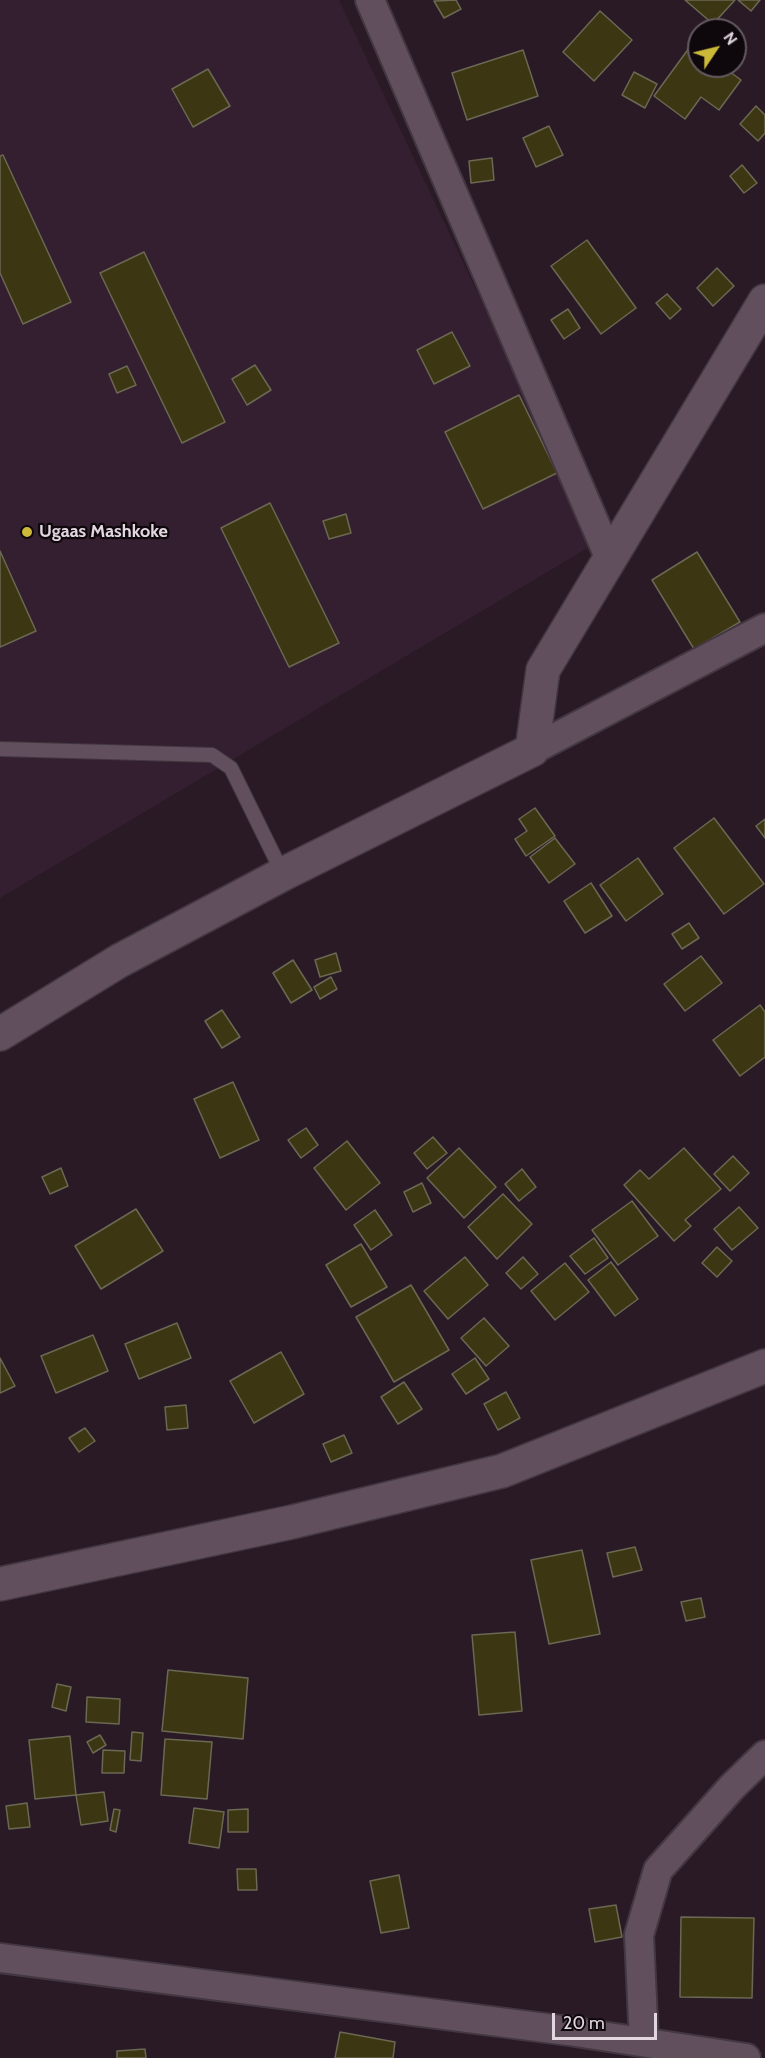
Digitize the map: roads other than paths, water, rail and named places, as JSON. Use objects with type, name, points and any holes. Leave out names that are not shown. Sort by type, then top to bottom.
[{"type":"main road","points":[[0,1034],[119,961],[283,874],[532,750],[543,670],[765,301]]},
{"type":"main road","points":[[0,1584],[292,1522],[502,1471],[765,1366]]},
{"type":"street","points":[[370,0],[610,559]]},
{"type":"street","points":[[532,750],[765,628]]},
{"type":"street","points":[[644,2042],[639,1935],[658,1870],[732,1786],[765,1755]]},
{"type":"street","points":[[0,1958],[644,2042],[746,2058]]},
{"type":"lane","points":[[0,749],[212,756],[231,768],[283,874]]},
{"type":"place","name":"Ugaas Mashkoke","points":[[27,532]]}]
